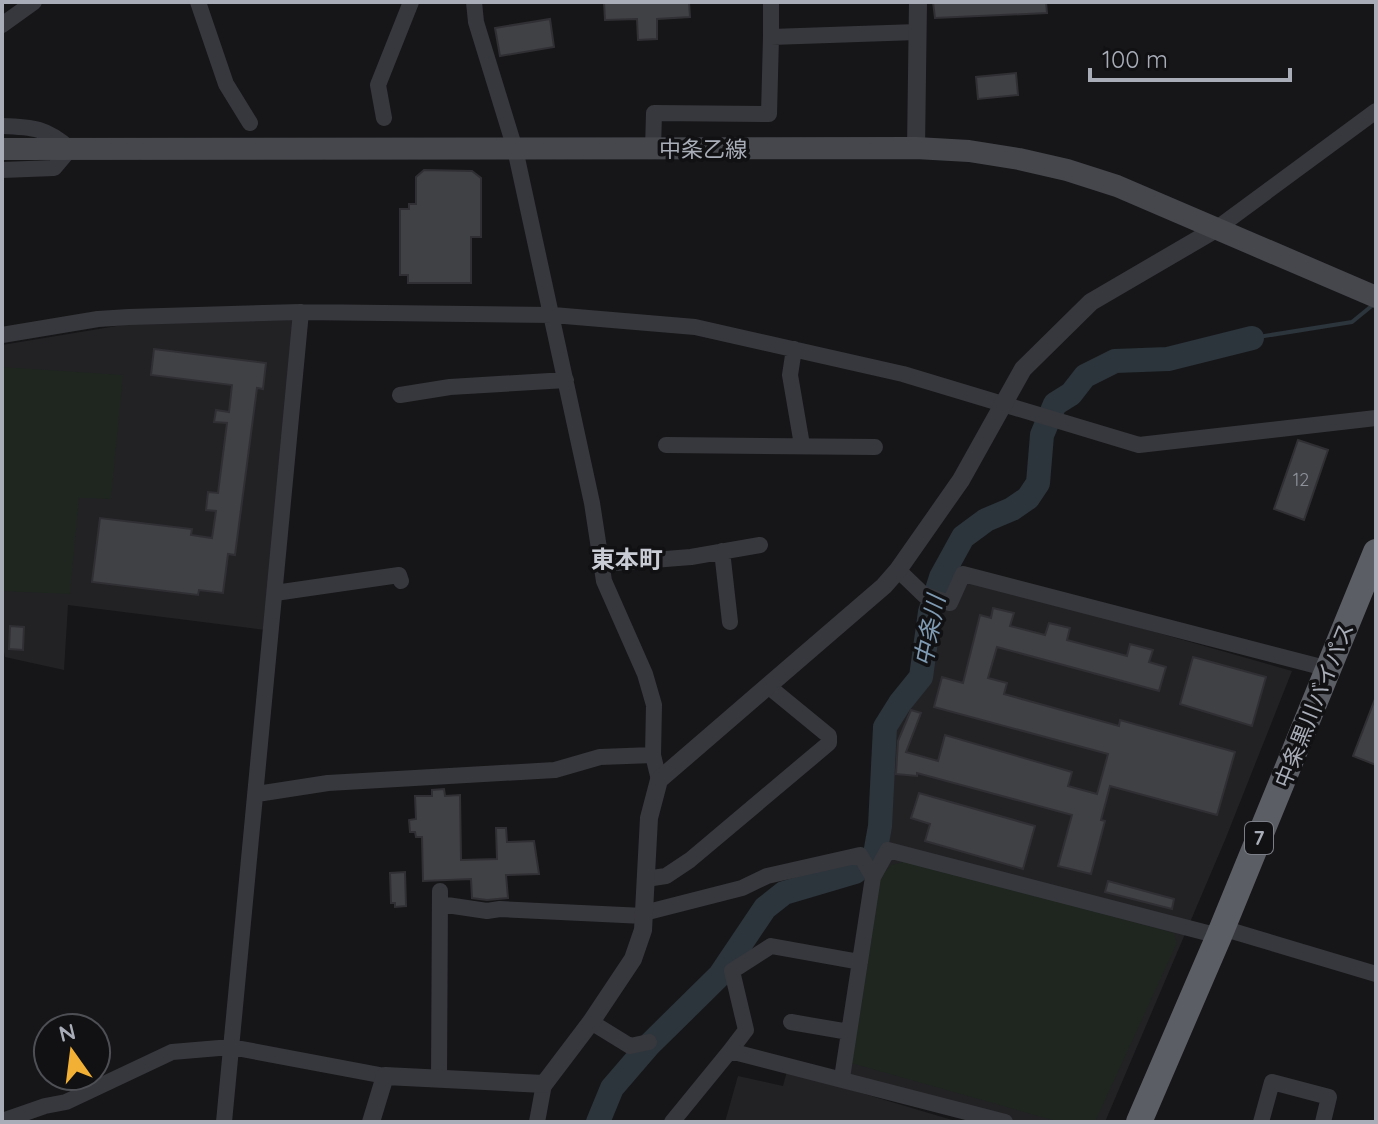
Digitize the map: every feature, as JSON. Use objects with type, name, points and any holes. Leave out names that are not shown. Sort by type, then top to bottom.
[{"type":"highway","name":"中条黒川バイパス","points":[[1139,1122],[1221,932],[1376,552]]},
{"type":"main road","name":"中条乙線","points":[[13,149],[916,148],[969,151],[1067,170],[1117,186],[1376,297]]},
{"type":"street","points":[[2,25],[34,2]]},
{"type":"street","points":[[198,2],[226,84],[250,123]]},
{"type":"street","points":[[384,118],[378,85],[411,2]]},
{"type":"street","points":[[474,2],[476,22],[515,149],[553,315],[592,503],[604,581],[645,674],[654,705],[653,755],[659,780],[649,818],[643,930],[633,959],[544,1084],[537,1122]]},
{"type":"street","points":[[653,149],[654,113],[769,114],[771,2]]},
{"type":"street","points":[[916,148],[918,2]]},
{"type":"street","points":[[771,37],[917,32]]},
{"type":"street","points":[[659,780],[884,586],[961,480],[1023,369],[1091,302],[1216,229],[1376,111]]},
{"type":"street","points":[[2,126],[29,126],[53,133],[70,149],[54,168],[2,170]]},
{"type":"street","points":[[224,1122],[301,312]]},
{"type":"street","points":[[2,335],[98,319],[301,312],[553,315],[695,327],[903,374],[1001,406],[1139,445],[1376,418]]},
{"type":"street","points":[[794,349],[790,375],[802,445]]},
{"type":"street","points":[[400,395],[450,387],[566,380]]},
{"type":"street","points":[[666,445],[875,447]]},
{"type":"street","points":[[602,564],[691,557],[760,545]]},
{"type":"street","points":[[722,551],[730,622]]},
{"type":"street","points":[[898,570],[924,595],[950,603],[963,574],[1329,669]]},
{"type":"street","points":[[275,593],[399,575],[401,581]]},
{"type":"street","points":[[646,879],[666,876],[690,860],[829,743],[829,736],[768,686]]},
{"type":"street","points":[[257,794],[328,783],[555,770],[600,757],[653,755]]},
{"type":"street","points":[[842,1078],[873,877],[888,850],[1221,932],[1376,974]]},
{"type":"street","points":[[439,1079],[440,897],[487,911],[644,915],[742,888],[767,876],[860,855],[873,877]]},
{"type":"street","points":[[672,1122],[746,1030],[732,971],[771,946],[860,962]]},
{"type":"street","points":[[591,1022],[630,1046],[649,1042]]},
{"type":"street","points":[[791,1022],[849,1032]]},
{"type":"street","points":[[2,1121],[46,1114],[172,1052],[231,1047],[385,1076],[544,1084]]},
{"type":"street","points":[[730,1051],[1005,1122]]},
{"type":"street","points":[[371,1122],[385,1076]]},
{"type":"street","points":[[1261,1122],[1272,1082],[1329,1097],[1323,1122]]},
{"type":"shaded area","points":[[296,320],[265,630],[68,605],[64,670],[5,657],[2,642],[2,345],[141,322]]},
{"type":"shaded area","points":[[2,367],[123,375],[111,499],[79,498],[70,594],[2,591]]},
{"type":"shaded area","points":[[955,575],[1292,671],[1225,840],[1105,1122],[1020,1122],[839,1072],[884,841],[891,729],[930,671],[932,639]]},
{"type":"shaded area","points":[[907,861],[1174,933],[1177,943],[1095,1122],[1059,1122],[851,1063],[879,879],[891,865]]},
{"type":"shaded area","points":[[787,1071],[959,1122],[725,1122],[738,1076],[783,1086]]},
{"type":"building","points":[[604,2],[689,2],[690,17],[657,19],[657,39],[638,40],[637,19],[605,20]]},
{"type":"building","points":[[933,2],[1046,2],[1047,13],[935,18]]},
{"type":"building","points":[[550,19],[554,47],[500,56],[495,28]]},
{"type":"building","points":[[1016,73],[1018,95],[978,99],[976,77]]},
{"type":"building","points":[[424,170],[472,171],[481,178],[481,237],[471,237],[471,283],[408,283],[408,275],[400,275],[400,209],[409,209],[409,204],[416,204],[416,177]]},
{"type":"building","points":[[154,349],[266,363],[263,389],[257,388],[235,555],[228,554],[223,593],[199,590],[198,595],[92,582],[100,518],[192,529],[191,535],[212,538],[216,511],[206,510],[208,492],[218,493],[227,423],[214,422],[216,410],[229,412],[232,385],[151,375]]},
{"type":"building","points":[[1298,440],[1328,450],[1304,520],[1274,509]]},
{"type":"building","points":[[993,608],[1014,613],[1010,626],[1045,635],[1049,623],[1070,628],[1067,640],[1127,656],[1130,644],[1153,650],[1149,662],[1166,667],[1159,691],[997,647],[988,678],[1007,683],[1004,694],[1119,726],[1120,720],[1235,752],[1217,815],[1110,786],[1101,820],[1105,821],[1091,874],[1058,866],[1072,815],[917,773],[917,776],[896,774],[898,741],[911,710],[921,713],[906,752],[938,761],[945,735],[1072,772],[1068,786],[1097,794],[1108,754],[934,707],[942,677],[963,683],[980,615],[991,618]]},
{"type":"building","points":[[10,626],[24,627],[23,650],[9,649]]},
{"type":"building","points":[[1193,657],[1266,677],[1252,726],[1180,704]]},
{"type":"building","points":[[1376,700],[1376,765],[1353,756]]},
{"type":"building","points":[[444,789],[445,796],[460,795],[461,860],[497,859],[496,828],[506,828],[507,842],[534,841],[539,874],[506,875],[508,898],[487,900],[472,898],[471,879],[423,881],[422,837],[410,832],[409,820],[416,819],[415,796],[432,796],[432,790]]},
{"type":"building","points":[[919,793],[1035,826],[1023,869],[925,841],[930,824],[911,818]]},
{"type":"building","points":[[405,872],[406,906],[395,907],[395,903],[391,903],[390,873]]},
{"type":"building","points":[[1108,881],[1174,899],[1172,909],[1105,892]]},
{"type":"waterway","points":[[1252,338],[1352,322],[1374,304]]},
{"type":"waterway","name":"中条川","points":[[598,1122],[612,1088],[649,1045],[720,975],[765,908],[784,893],[855,872],[875,854],[880,826],[885,727],[921,677],[930,612],[941,577],[963,537],[986,520],[1028,498],[1038,483],[1042,435],[1055,404],[1071,394],[1085,376],[1115,361],[1168,359],[1252,338]]},
{"type":"district","name":"東本町","points":[[627,560]]}]
